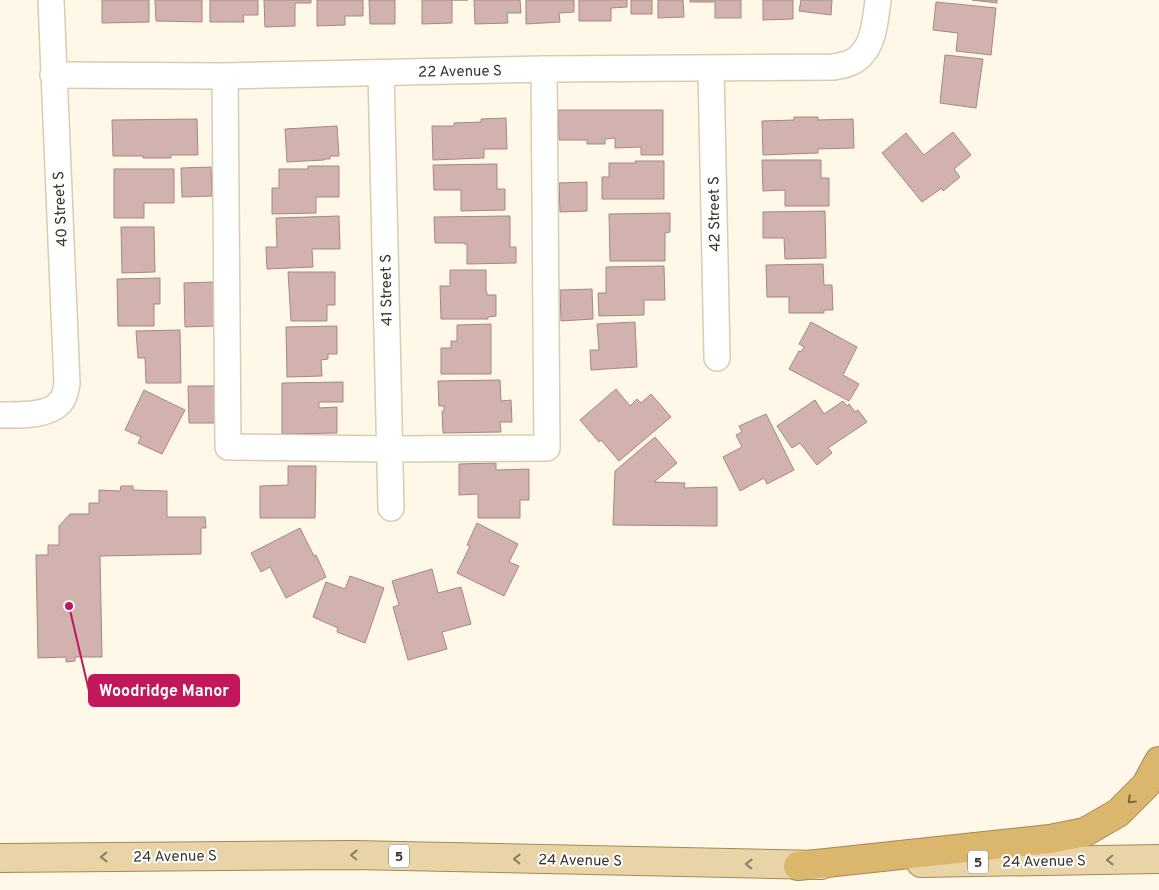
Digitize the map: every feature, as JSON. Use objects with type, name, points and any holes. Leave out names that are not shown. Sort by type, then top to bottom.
[{"type":"highway","points":[[798,866],[1050,839],[1085,832],[1118,813],[1146,785],[1159,761]]},
{"type":"main road","name":"24 Avenue S","points":[[0,858],[353,855],[798,866],[1159,859]]},
{"type":"street","name":"40 Street S","points":[[0,415],[24,415],[48,410],[62,400],[67,384],[51,0]]},
{"type":"street","name":"22 Avenue S","points":[[53,75],[225,76],[544,69],[834,67],[850,63],[862,53],[871,40],[878,0]]},
{"type":"street","points":[[225,76],[228,447],[547,448],[544,69]]},
{"type":"street","name":"42 Street S","points":[[711,69],[717,358]]},
{"type":"street","name":"41 Street S","points":[[381,73],[391,508]]},
{"type":"building","points":[[102,0],[149,0],[149,22],[102,23]]},
{"type":"building","points":[[155,0],[202,0],[202,22],[156,21]]},
{"type":"building","points":[[210,0],[258,0],[258,15],[243,15],[244,22],[210,22]]},
{"type":"building","points":[[264,0],[311,0],[311,3],[295,3],[295,26],[265,27]]},
{"type":"building","points":[[317,0],[363,0],[363,16],[345,16],[345,25],[317,26]]},
{"type":"building","points":[[369,0],[395,0],[395,24],[370,24]]},
{"type":"building","points":[[422,0],[452,0],[452,23],[422,24]]},
{"type":"building","points":[[474,0],[520,0],[521,13],[507,13],[508,23],[475,24]]},
{"type":"building","points":[[526,0],[574,0],[574,12],[559,13],[560,22],[526,24]]},
{"type":"building","points":[[579,0],[627,0],[627,7],[611,8],[611,21],[579,21]]},
{"type":"building","points":[[631,0],[652,0],[652,14],[631,14]]},
{"type":"building","points":[[658,0],[683,0],[684,17],[658,18]]},
{"type":"building","points":[[690,0],[741,0],[741,18],[715,18],[715,2],[690,2]]},
{"type":"building","points":[[763,0],[793,0],[793,19],[763,20]]},
{"type":"building","points":[[801,0],[832,0],[831,15],[799,11]]},
{"type":"building","points":[[972,0],[997,0],[997,3]]},
{"type":"building","points":[[936,2],[996,8],[991,55],[956,51],[958,33],[933,30]]},
{"type":"building","points":[[945,55],[983,59],[976,108],[940,103]]},
{"type":"building","points":[[558,110],[663,110],[663,155],[641,155],[641,147],[615,148],[615,138],[605,139],[605,144],[587,144],[587,140],[559,140]]},
{"type":"building","points":[[794,117],[818,117],[818,120],[853,119],[854,148],[818,149],[818,153],[763,155],[762,121],[794,120]]},
{"type":"building","points":[[506,118],[507,149],[484,149],[484,158],[433,160],[432,126],[454,126],[454,123],[481,122],[481,119]]},
{"type":"building","points":[[197,119],[198,155],[171,155],[171,158],[113,156],[112,120]]},
{"type":"building","points":[[337,126],[339,156],[330,156],[330,159],[324,160],[287,162],[285,129]]},
{"type":"building","points":[[953,132],[971,155],[954,169],[960,177],[943,191],[942,188],[922,202],[882,153],[906,133],[924,155]]},
{"type":"building","points":[[762,160],[821,160],[821,178],[829,178],[829,206],[785,206],[785,190],[763,191]]},
{"type":"building","points":[[635,161],[664,161],[664,199],[602,199],[602,177],[609,177],[609,163],[636,163]]},
{"type":"building","points":[[497,164],[497,189],[505,189],[505,210],[461,211],[461,190],[434,190],[433,165]]},
{"type":"building","points":[[308,166],[339,166],[339,197],[316,197],[316,213],[272,214],[272,188],[279,188],[279,169],[308,169]]},
{"type":"building","points":[[211,167],[212,196],[182,197],[181,168]]},
{"type":"building","points":[[114,169],[174,169],[174,203],[144,203],[144,218],[114,218]]},
{"type":"building","points":[[587,182],[587,211],[560,212],[559,183]]},
{"type":"building","points":[[825,211],[826,258],[785,259],[784,238],[763,238],[763,212]]},
{"type":"building","points":[[670,213],[670,232],[665,233],[665,261],[610,261],[609,214]]},
{"type":"building","points":[[339,216],[340,249],[312,249],[313,267],[267,269],[266,247],[277,247],[276,218]]},
{"type":"building","points":[[510,216],[510,247],[516,247],[516,263],[467,264],[467,244],[435,243],[434,217]]},
{"type":"building","points":[[121,227],[154,227],[155,272],[122,273]]},
{"type":"building","points":[[823,264],[824,285],[832,285],[833,310],[824,310],[824,313],[789,313],[789,297],[767,297],[766,265]]},
{"type":"building","points":[[664,266],[665,300],[644,300],[644,315],[599,316],[598,293],[606,293],[606,267]]},
{"type":"building","points":[[450,270],[486,270],[486,292],[487,295],[496,295],[496,316],[488,317],[488,319],[441,319],[440,286],[450,286]]},
{"type":"building","points":[[288,272],[335,272],[335,305],[327,305],[327,321],[291,321]]},
{"type":"building","points":[[160,278],[160,304],[154,304],[154,326],[118,326],[117,279]]},
{"type":"building","points":[[214,282],[215,326],[185,327],[184,283]]},
{"type":"building","points":[[592,289],[593,319],[561,321],[560,290]]},
{"type":"building","points":[[635,322],[637,367],[591,370],[590,350],[599,350],[597,324]]},
{"type":"building","points":[[811,322],[857,347],[843,375],[859,384],[849,401],[789,369],[799,351],[801,352],[804,347],[799,344]]},
{"type":"building","points":[[491,324],[491,374],[441,374],[441,348],[451,348],[451,341],[457,341],[457,325]]},
{"type":"building","points":[[337,326],[337,354],[328,354],[328,359],[321,360],[322,376],[287,377],[286,327]]},
{"type":"building","points":[[180,330],[181,383],[146,383],[145,358],[138,358],[136,331]]},
{"type":"building","points":[[500,380],[501,401],[511,400],[512,422],[500,422],[501,432],[443,433],[442,411],[444,411],[444,406],[439,406],[438,381]]},
{"type":"building","points":[[343,382],[343,402],[319,402],[319,408],[337,407],[337,433],[282,434],[282,383]]},
{"type":"building","points":[[188,386],[220,386],[220,423],[189,423]]},
{"type":"building","points":[[616,389],[630,406],[637,399],[641,403],[651,394],[671,417],[619,461],[580,420]]},
{"type":"building","points":[[144,390],[185,410],[162,454],[138,443],[141,437],[125,430]]},
{"type":"building","points":[[815,400],[824,414],[843,401],[847,406],[849,404],[855,412],[858,410],[867,422],[828,448],[832,453],[817,465],[800,443],[792,448],[777,426]]},
{"type":"building","points":[[766,414],[794,470],[767,484],[764,478],[740,491],[723,457],[742,447],[736,435],[742,432],[739,426]]},
{"type":"building","points":[[655,437],[677,463],[654,482],[685,483],[684,488],[717,487],[717,526],[613,525],[615,471]]},
{"type":"building","points":[[496,463],[496,470],[529,469],[529,500],[520,500],[520,518],[478,518],[478,494],[459,495],[459,464]]},
{"type":"building","points":[[288,466],[316,466],[315,518],[260,518],[260,486],[288,485]]},
{"type":"building","points":[[121,486],[133,486],[133,490],[167,491],[167,517],[205,517],[206,528],[201,528],[201,554],[100,556],[102,657],[75,657],[75,661],[66,662],[66,657],[38,658],[36,555],[48,555],[48,545],[59,545],[59,526],[70,514],[89,514],[89,503],[99,503],[99,490],[120,491]]},
{"type":"building","points":[[477,523],[518,544],[509,562],[519,566],[504,596],[457,573],[470,546],[467,545]]},
{"type":"building","points":[[300,528],[326,577],[286,598],[270,567],[261,572],[251,553]]},
{"type":"building","points":[[432,569],[438,593],[461,587],[471,624],[442,632],[447,649],[408,660],[393,607],[399,605],[392,581]]},
{"type":"building","points":[[350,576],[384,588],[365,643],[337,632],[338,628],[313,617],[326,582],[345,589]]},
{"type":"place","name":"Woodridge Manor","points":[[69,606]]}]
